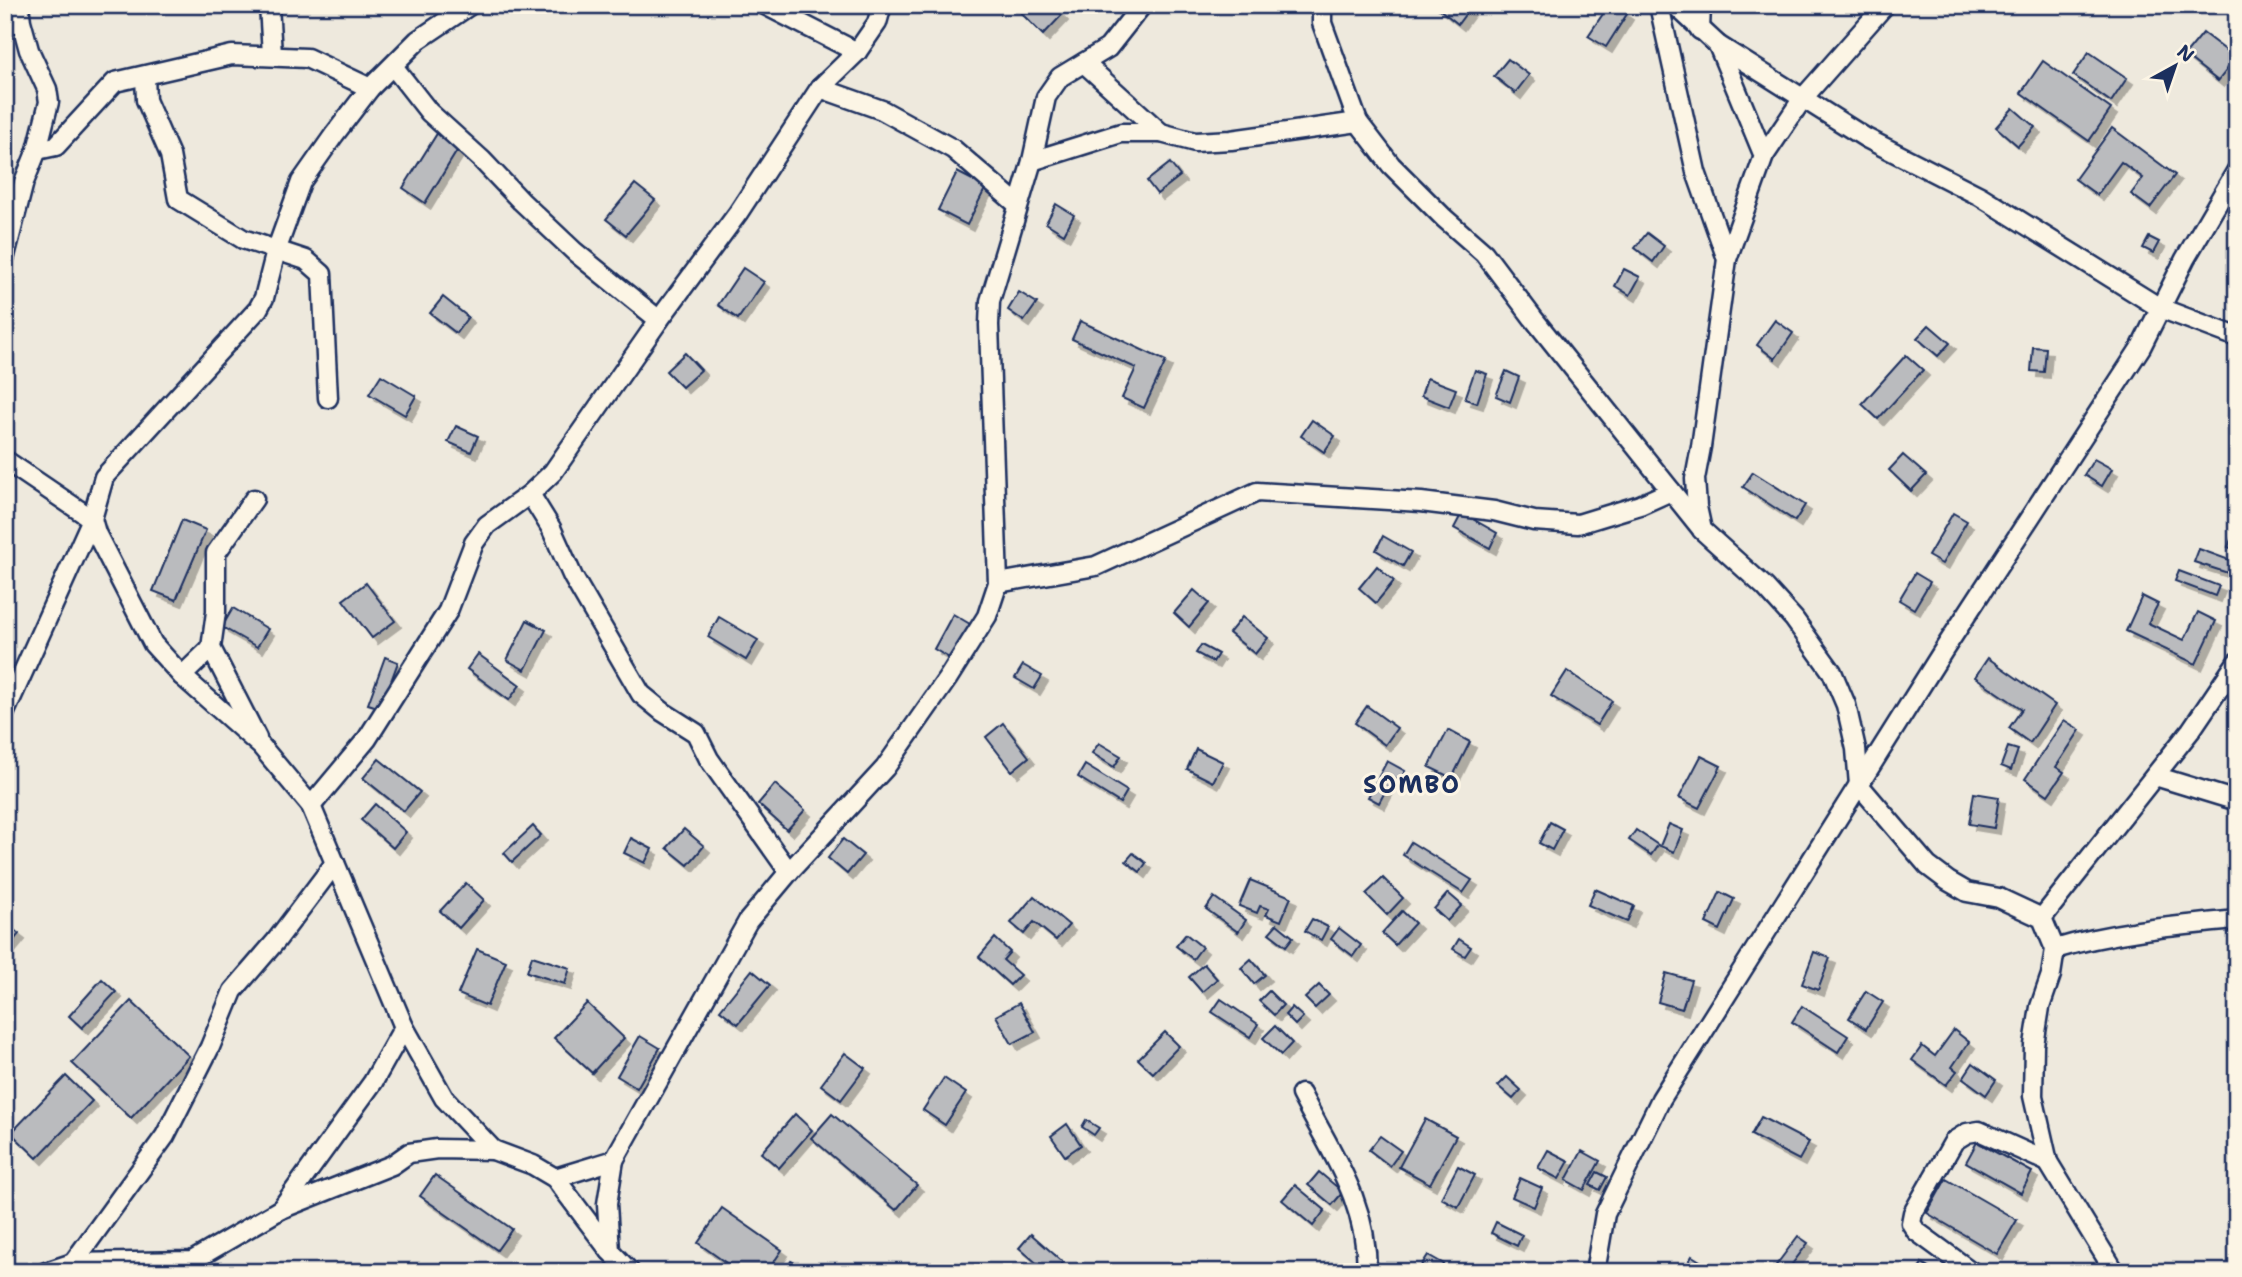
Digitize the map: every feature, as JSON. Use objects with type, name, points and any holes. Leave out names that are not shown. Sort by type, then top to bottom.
[{"type":"street","points":[[5,256],[49,102],[47,89],[29,50],[20,21],[19,5]]},
{"type":"street","points":[[269,5],[272,55]]},
{"type":"street","points":[[5,712],[92,519],[104,478],[258,309],[264,298],[276,251],[301,181],[370,88],[418,40],[471,5]]},
{"type":"street","points":[[765,5],[857,52]]},
{"type":"street","points":[[311,806],[367,739],[448,611],[474,543],[487,526],[530,494],[553,472],[738,213],[821,89],[857,52],[877,23],[882,5]]},
{"type":"street","points":[[610,1251],[607,1204],[614,1160],[748,921],[884,768],[948,678],[987,616],[998,583],[990,301],[1032,161],[1046,97],[1060,77],[1108,48],[1142,5]]},
{"type":"street","points":[[1322,5],[1322,23],[1358,122],[1391,165],[1444,218],[1485,253],[1533,318],[1702,530],[1765,587],[1794,620],[1832,672],[1846,705],[1856,749],[1859,785],[1928,866],[1948,881],[1967,892],[2011,902],[2042,918],[2055,949],[2051,975],[2040,1007],[2034,1045],[2034,1096],[2048,1162],[2115,1272]]},
{"type":"street","points":[[1659,5],[1696,172],[1727,259]]},
{"type":"street","points":[[1675,5],[1718,45],[1866,138],[1980,196],[2160,309],[2237,337]]},
{"type":"street","points":[[1700,30],[1701,5]]},
{"type":"street","points":[[1702,530],[1695,478],[1727,259],[1765,156],[1803,98],[1885,5]]},
{"type":"street","points":[[1718,45],[1765,156]]},
{"type":"street","points":[[37,150],[56,146],[115,82],[232,55],[307,58],[370,88]]},
{"type":"street","points":[[1084,63],[1161,133]]},
{"type":"street","points":[[393,66],[429,112],[482,160],[521,201],[575,252],[659,320]]},
{"type":"street","points":[[145,76],[146,100],[170,155],[178,199],[243,239],[306,260],[322,274],[328,398]]},
{"type":"street","points":[[821,89],[882,110],[953,149],[1018,205]]},
{"type":"street","points":[[1032,161],[1121,134],[1161,133],[1195,142],[1231,140],[1358,122]]},
{"type":"street","points":[[1595,1272],[1605,1214],[1661,1099],[1942,651],[2141,347],[2185,259],[2237,170]]},
{"type":"street","points":[[5,460],[92,519],[108,558],[153,644],[182,676],[261,746],[311,806],[404,1027],[444,1098],[493,1150]]},
{"type":"street","points":[[998,583],[1096,566],[1257,492],[1421,502],[1494,511],[1534,521],[1578,524],[1640,505],[1671,491]]},
{"type":"street","points":[[530,494],[551,528],[573,577],[641,694],[696,733],[709,759],[789,872]]},
{"type":"street","points":[[254,499],[216,552],[216,612],[211,648],[261,746]]},
{"type":"street","points":[[182,676],[211,648]]},
{"type":"street","points":[[2042,918],[2191,730],[2237,662]]},
{"type":"street","points":[[2155,776],[2237,801]]},
{"type":"street","points":[[73,1263],[165,1136],[210,1047],[233,991],[276,941],[335,863]]},
{"type":"street","points":[[2055,949],[2087,939],[2156,927],[2237,920]]},
{"type":"street","points":[[281,1209],[373,1082],[404,1027]]},
{"type":"street","points":[[1301,1094],[1344,1171],[1358,1205],[1367,1250],[1367,1272]]},
{"type":"street","points":[[1972,1272],[1916,1231],[1911,1223],[1913,1213],[1954,1141],[1967,1133],[1979,1131],[2048,1162]]},
{"type":"street","points":[[46,1272],[73,1263],[186,1266],[281,1209],[392,1165],[409,1153],[437,1149],[493,1150],[533,1165],[555,1178],[610,1251],[630,1272]]},
{"type":"street","points":[[555,1178],[614,1160]]},
{"type":"building","points":[[1013,5],[1052,5],[1062,15],[1043,35]]},
{"type":"building","points":[[1442,5],[1472,5],[1458,24],[1439,9]]},
{"type":"building","points":[[1609,5],[1614,5],[1627,14],[1606,47],[1588,36]]},
{"type":"building","points":[[2203,33],[2236,58],[2218,81],[2185,55]]},
{"type":"building","points":[[2089,52],[2127,78],[2111,102],[2073,75]]},
{"type":"building","points":[[1508,59],[1529,75],[1515,93],[1494,76]]},
{"type":"building","points":[[2043,61],[2111,109],[2089,141],[2021,93]]},
{"type":"building","points":[[2013,108],[2035,127],[2018,146],[1996,127]]},
{"type":"building","points":[[2112,128],[2175,175],[2150,208],[2131,194],[2143,178],[2121,162],[2097,195],[2075,179]]},
{"type":"building","points":[[438,132],[460,146],[425,203],[403,188]]},
{"type":"building","points":[[1170,163],[1180,176],[1157,194],[1147,181]]},
{"type":"building","points":[[957,172],[986,187],[967,225],[938,210]]},
{"type":"building","points":[[635,184],[655,200],[626,235],[606,219]]},
{"type":"building","points":[[1056,204],[1074,215],[1064,234],[1046,223]]},
{"type":"building","points":[[1647,233],[1664,246],[1653,262],[1635,248]]},
{"type":"building","points":[[2149,237],[2159,242],[2153,253],[2143,248]]},
{"type":"building","points":[[743,268],[764,282],[738,319],[718,305]]},
{"type":"building","points":[[1624,269],[1640,277],[1630,295],[1615,286]]},
{"type":"building","points":[[1019,292],[1037,303],[1024,321],[1008,310]]},
{"type":"building","points":[[443,297],[468,317],[456,333],[430,313]]},
{"type":"building","points":[[1775,320],[1793,333],[1775,359],[1757,345]]},
{"type":"building","points":[[1080,321],[1166,361],[1144,408],[1122,398],[1136,368],[1072,339]]},
{"type":"building","points":[[1929,325],[1950,343],[1938,356],[1917,338]]},
{"type":"building","points":[[2033,347],[2046,348],[2044,372],[2031,371]]},
{"type":"building","points":[[685,353],[701,370],[682,387],[666,371]]},
{"type":"building","points":[[1906,355],[1923,370],[1878,419],[1862,404]]},
{"type":"building","points":[[1475,370],[1487,374],[1477,403],[1465,399]]},
{"type":"building","points":[[1506,371],[1519,377],[1510,402],[1496,396]]},
{"type":"building","points":[[381,375],[416,396],[405,415],[369,394]]},
{"type":"building","points":[[1427,378],[1456,389],[1449,407],[1421,396]]},
{"type":"building","points":[[1312,420],[1335,436],[1324,452],[1301,436]]},
{"type":"building","points":[[456,426],[478,436],[471,452],[448,442]]},
{"type":"building","points":[[1903,455],[1926,475],[1911,491],[1889,470]]},
{"type":"building","points":[[2094,459],[2112,469],[2102,486],[2084,475]]},
{"type":"building","points":[[1753,472],[1805,505],[1795,521],[1743,487]]},
{"type":"building","points":[[1462,513],[1497,533],[1490,548],[1454,528]]},
{"type":"building","points":[[1953,513],[1967,521],[1942,564],[1928,556]]},
{"type":"building","points":[[182,520],[206,530],[176,600],[153,591]]},
{"type":"building","points":[[2237,524],[2237,551],[2228,547]]},
{"type":"building","points":[[1383,536],[1411,552],[1403,566],[1376,550]]},
{"type":"building","points":[[2199,549],[2235,562],[2231,574],[2194,562]]},
{"type":"building","points":[[1377,566],[1394,581],[1376,603],[1359,588]]},
{"type":"building","points":[[2179,571],[2219,586],[2215,596],[2175,581]]},
{"type":"building","points":[[1915,573],[1930,582],[1914,609],[1899,600]]},
{"type":"building","points":[[366,583],[395,621],[372,638],[343,600]]},
{"type":"building","points":[[1194,590],[1209,603],[1189,627],[1174,613]]},
{"type":"building","points":[[2142,596],[2158,604],[2148,623],[2184,640],[2198,612],[2216,621],[2196,664],[2126,631]]},
{"type":"building","points":[[233,608],[268,629],[257,647],[222,627]]},
{"type":"building","points":[[953,614],[970,624],[951,659],[934,649]]},
{"type":"building","points":[[719,617],[758,640],[746,660],[708,637]]},
{"type":"building","points":[[1242,617],[1268,638],[1255,654],[1229,633]]},
{"type":"building","points":[[527,620],[546,630],[525,670],[507,660]]},
{"type":"building","points":[[1201,645],[1218,654],[1213,662],[1196,653]]},
{"type":"building","points":[[478,654],[520,685],[509,700],[467,669]]},
{"type":"building","points":[[385,657],[398,662],[381,708],[368,704]]},
{"type":"building","points":[[1988,658],[2055,705],[2030,743],[2009,728],[2022,709],[1975,677]]},
{"type":"building","points":[[1023,665],[1042,676],[1034,689],[1015,678]]},
{"type":"building","points":[[1567,671],[1612,701],[1597,725],[1551,696]]},
{"type":"building","points":[[1367,706],[1397,728],[1385,745],[1355,723]]},
{"type":"building","points":[[2064,720],[2080,730],[2056,767],[2064,772],[2048,795],[2025,779]]},
{"type":"building","points":[[1003,723],[1029,757],[1012,771],[986,737]]},
{"type":"building","points":[[1448,730],[1470,742],[1452,778],[1429,767]]},
{"type":"building","points":[[1099,743],[1121,756],[1114,767],[1092,753]]},
{"type":"building","points":[[2008,747],[2018,750],[2011,770],[2001,766]]},
{"type":"building","points":[[1196,749],[1223,762],[1213,782],[1187,769]]},
{"type":"building","points":[[1701,756],[1721,766],[1699,808],[1679,798]]},
{"type":"building","points":[[379,759],[420,792],[404,811],[363,778]]},
{"type":"building","points":[[1387,761],[1405,771],[1400,781],[1393,777],[1379,803],[1368,797]]},
{"type":"building","points":[[1085,765],[1127,791],[1120,803],[1078,777]]},
{"type":"building","points":[[775,784],[805,810],[787,830],[758,804]]},
{"type":"building","points":[[1974,793],[1999,797],[1994,828],[1969,824]]},
{"type":"building","points":[[375,804],[406,832],[393,848],[361,820]]},
{"type":"building","points":[[1550,822],[1563,829],[1552,850],[1539,843]]},
{"type":"building","points":[[1669,824],[1683,830],[1674,852],[1660,846]]},
{"type":"building","points":[[533,826],[541,835],[512,862],[504,853]]},
{"type":"building","points":[[684,829],[704,846],[688,865],[667,848]]},
{"type":"building","points":[[1636,830],[1658,845],[1651,855],[1629,840]]},
{"type":"building","points":[[631,838],[652,849],[645,863],[624,853]]},
{"type":"building","points":[[843,839],[863,855],[847,874],[828,858]]},
{"type":"building","points":[[1411,842],[1472,880],[1463,893],[1403,855]]},
{"type":"building","points":[[1133,853],[1146,863],[1140,872],[1126,861]]},
{"type":"building","points":[[1383,878],[1403,898],[1387,915],[1366,894]]},
{"type":"building","points":[[1250,880],[1291,897],[1281,921],[1266,915],[1269,909],[1260,906],[1257,913],[1239,906]]},
{"type":"building","points":[[466,883],[484,900],[459,928],[440,911]]},
{"type":"building","points":[[1595,889],[1634,906],[1627,922],[1588,905]]},
{"type":"building","points":[[1720,892],[1734,899],[1720,930],[1706,923]]},
{"type":"building","points":[[1448,893],[1462,905],[1447,921],[1434,909]]},
{"type":"building","points":[[1034,896],[1069,925],[1056,940],[1034,922],[1024,934],[1011,923]]},
{"type":"building","points":[[1214,897],[1246,920],[1238,932],[1206,909]]},
{"type":"building","points":[[1402,911],[1415,923],[1395,945],[1382,933]]},
{"type":"building","points":[[1312,919],[1328,927],[1321,940],[1305,931]]},
{"type":"building","points":[[5,923],[19,934],[5,951]]},
{"type":"building","points":[[1277,924],[1293,937],[1286,946],[1269,933]]},
{"type":"building","points":[[1339,928],[1361,945],[1353,956],[1331,939]]},
{"type":"building","points":[[1186,934],[1202,947],[1193,959],[1176,946]]},
{"type":"building","points":[[995,938],[1010,952],[1003,960],[1020,975],[1010,985],[979,957]]},
{"type":"building","points":[[1459,939],[1471,947],[1465,956],[1453,949]]},
{"type":"building","points":[[477,949],[506,961],[487,1006],[458,994]]},
{"type":"building","points":[[1814,952],[1830,958],[1818,990],[1802,984]]},
{"type":"building","points":[[532,956],[570,968],[565,984],[527,972]]},
{"type":"building","points":[[1251,959],[1265,975],[1254,984],[1241,968]]},
{"type":"building","points":[[1204,964],[1217,979],[1202,992],[1189,977]]},
{"type":"building","points":[[752,970],[770,985],[738,1024],[720,1010]]},
{"type":"building","points":[[1666,973],[1691,980],[1682,1009],[1658,1002]]},
{"type":"building","points":[[102,979],[116,992],[82,1028],[69,1016]]},
{"type":"building","points":[[1319,985],[1329,995],[1315,1008],[1305,998]]},
{"type":"building","points":[[1269,991],[1283,1005],[1274,1015],[1259,1001]]},
{"type":"building","points":[[1866,991],[1883,1002],[1866,1029],[1849,1018]]},
{"type":"building","points":[[1221,999],[1258,1024],[1250,1037],[1212,1012]]},
{"type":"building","points":[[131,1001],[189,1056],[131,1118],[72,1063]]},
{"type":"building","points":[[587,1003],[624,1038],[592,1073],[554,1038]]},
{"type":"building","points":[[1019,1003],[1035,1032],[1012,1044],[996,1016]]},
{"type":"building","points":[[1802,1006],[1848,1036],[1838,1052],[1792,1022]]},
{"type":"building","points":[[1292,1007],[1303,1017],[1295,1025],[1285,1015]]},
{"type":"building","points":[[1275,1026],[1292,1043],[1281,1055],[1263,1038]]},
{"type":"building","points":[[1954,1030],[1969,1042],[1952,1067],[1957,1071],[1946,1085],[1912,1060],[1922,1046],[1935,1056]]},
{"type":"building","points":[[1165,1032],[1179,1046],[1153,1073],[1138,1059]]},
{"type":"building","points":[[640,1036],[660,1048],[637,1088],[617,1076]]},
{"type":"building","points":[[845,1053],[865,1068],[841,1100],[821,1085]]},
{"type":"building","points":[[1973,1063],[1996,1080],[1986,1095],[1963,1078]]},
{"type":"building","points":[[66,1076],[92,1101],[37,1158],[11,1133]]},
{"type":"building","points":[[1507,1077],[1521,1090],[1513,1099],[1498,1086]]},
{"type":"building","points":[[944,1078],[966,1093],[945,1125],[923,1110]]},
{"type":"building","points":[[795,1114],[812,1130],[779,1168],[761,1153]]},
{"type":"building","points":[[832,1114],[917,1185],[896,1210],[811,1138]]},
{"type":"building","points":[[1761,1117],[1809,1142],[1799,1160],[1751,1135]]},
{"type":"building","points":[[1425,1119],[1456,1136],[1430,1184],[1399,1167]]},
{"type":"building","points":[[1086,1120],[1099,1128],[1094,1135],[1082,1127]]},
{"type":"building","points":[[1067,1124],[1081,1145],[1065,1156],[1051,1136]]},
{"type":"building","points":[[1380,1136],[1401,1151],[1390,1166],[1369,1150]]},
{"type":"building","points":[[1977,1142],[2032,1172],[2021,1193],[1966,1162]]},
{"type":"building","points":[[1548,1150],[1569,1161],[1559,1179],[1538,1168]]},
{"type":"building","points":[[1582,1151],[1600,1161],[1584,1190],[1566,1180]]},
{"type":"building","points":[[1458,1166],[1475,1175],[1458,1207],[1441,1198]]},
{"type":"building","points":[[1319,1172],[1343,1192],[1332,1205],[1308,1185]]},
{"type":"building","points":[[1597,1172],[1607,1177],[1600,1190],[1590,1185]]},
{"type":"building","points":[[435,1175],[512,1229],[497,1250],[420,1196]]},
{"type":"building","points":[[1520,1178],[1542,1188],[1534,1207],[1512,1197]]},
{"type":"building","points":[[1946,1179],[2017,1220],[1997,1254],[1927,1213]]},
{"type":"building","points":[[1295,1185],[1325,1210],[1313,1226],[1282,1200]]},
{"type":"building","points":[[722,1208],[782,1250],[767,1272],[739,1272],[698,1243]]},
{"type":"building","points":[[1496,1222],[1522,1235],[1517,1246],[1491,1233]]},
{"type":"building","points":[[1031,1234],[1063,1262],[1055,1272],[1047,1272],[1019,1248]]},
{"type":"building","points":[[1798,1236],[1808,1243],[1786,1272],[1771,1272]]},
{"type":"building","points":[[1428,1255],[1444,1264],[1439,1272],[1417,1272]]},
{"type":"building","points":[[1692,1256],[1718,1272],[1683,1272]]},
{"type":"building","points":[[791,1261],[806,1269],[805,1272],[785,1272]]},
{"type":"building","points":[[1922,1263],[1937,1272],[1917,1272]]},
{"type":"building","points":[[2072,1263],[2084,1272],[2066,1272]]},
{"type":"district","name":"SOMBO","points":[[1412,785]]}]
